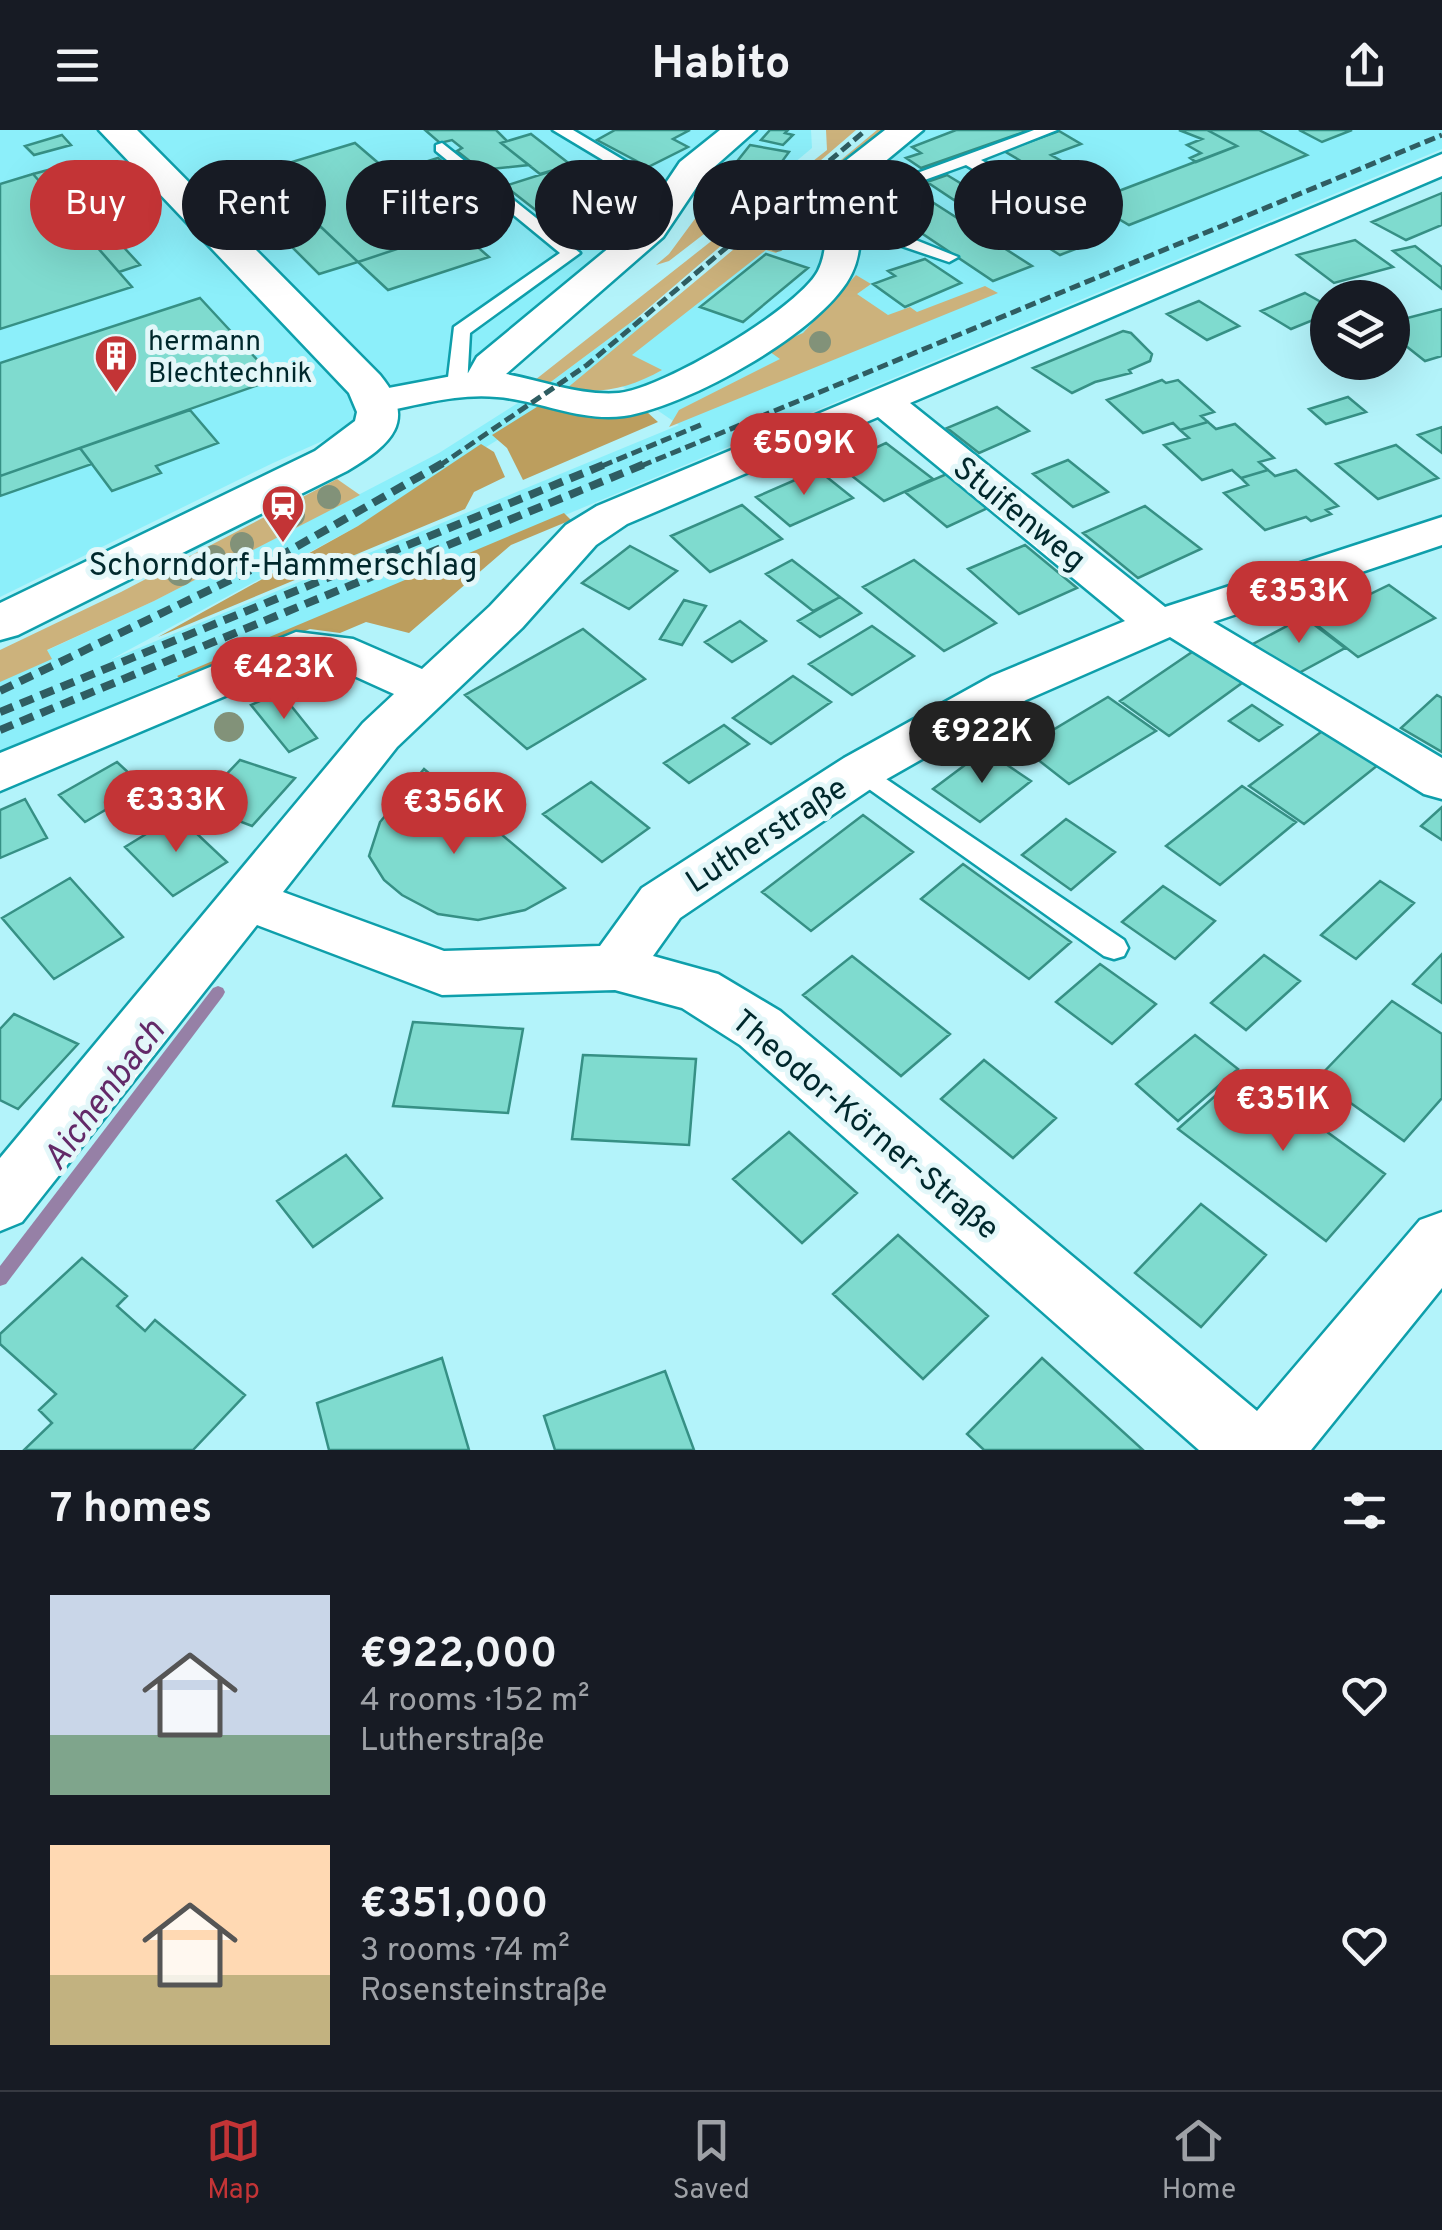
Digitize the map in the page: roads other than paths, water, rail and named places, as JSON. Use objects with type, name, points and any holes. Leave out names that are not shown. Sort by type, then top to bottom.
[{"type":"street","points":[[0,622],[330,461],[372,431],[377,418],[376,401],[350,368],[117,130]]},
{"type":"street","points":[[470,385],[651,230],[692,169],[740,130]]},
{"type":"street","points":[[863,160],[907,130]]},
{"type":"street","points":[[0,1203],[380,735],[506,617],[582,535],[612,514],[1441,165]]},
{"type":"street","points":[[376,401],[470,385],[590,405],[628,404],[665,391],[790,320],[834,276],[838,250]]},
{"type":"street","name":"Stuifenweg","points":[[882,401],[1167,622],[1442,781]]},
{"type":"street","name":"Lutherstraße","points":[[615,968],[661,903],[861,771],[1009,688],[1167,622],[1442,530]]},
{"type":"street","points":[[0,774],[296,648],[337,650],[426,690]]},
{"type":"street","name":"Theodor-Körner-Straße","points":[[245,899],[442,973],[615,968],[698,990],[760,1028],[1250,1450]]},
{"type":"street","points":[[1268,1450],[1442,1240]]},
{"type":"lane","points":[[561,130],[674,195]]},
{"type":"lane","points":[[934,175],[1049,130]]},
{"type":"lane","points":[[442,148],[571,252],[461,331],[470,385]]},
{"type":"lane","points":[[929,250],[949,257]]},
{"type":"lane","points":[[861,771],[1114,948]]},
{"type":"waterway","name":"Aichenbach","points":[[0,1279],[218,992]]},
{"type":"railway","points":[[439,466],[587,365],[866,130]]},
{"type":"railway","points":[[641,466],[1442,135]]},
{"type":"railway","points":[[602,466],[703,424]]},
{"type":"railway","points":[[0,691],[280,556],[443,463]]},
{"type":"railway","points":[[0,712],[608,463]]},
{"type":"railway","points":[[0,730],[647,463]]},
{"type":"place","name":"hermann Blechtechnik","points":[[116,394]]},
{"type":"place","name":"Schorndorf-Hammerschlag","points":[[283,544]]}]
